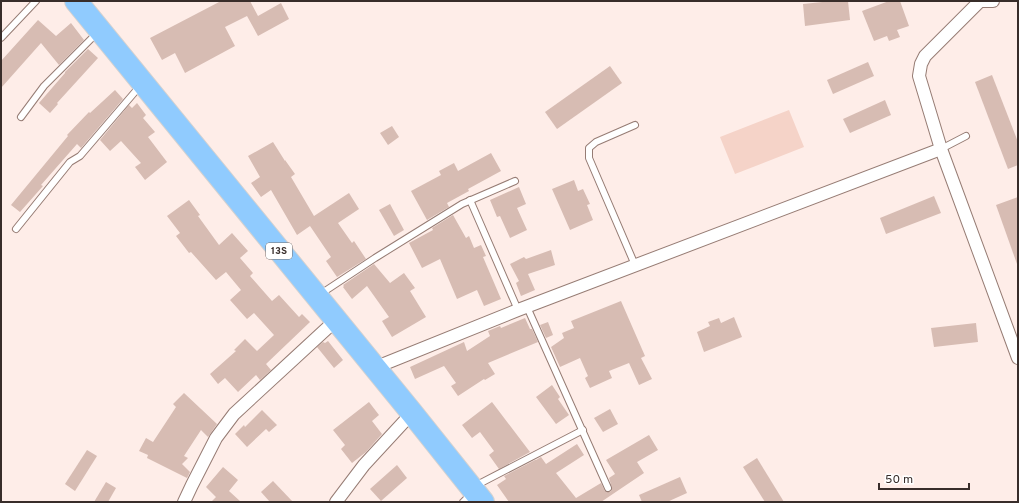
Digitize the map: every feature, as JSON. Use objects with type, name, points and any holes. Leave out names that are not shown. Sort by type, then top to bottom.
[{"type":"highway","name":"13S","points":[[76,1],[412,413],[473,496]]},
{"type":"street","points":[[993,1],[980,1],[925,56],[921,64],[919,76],[941,149],[1018,358]]},
{"type":"street","points":[[374,368],[523,308],[941,149]]},
{"type":"street","points":[[184,502],[216,438],[234,414],[336,320]]},
{"type":"street","points":[[336,502],[364,465],[412,413]]},
{"type":"lane","points":[[1,38],[36,1]]},
{"type":"lane","points":[[21,117],[44,86],[100,31]]},
{"type":"lane","points":[[16,229],[70,162],[80,156],[143,83]]},
{"type":"lane","points":[[635,125],[596,142],[589,148],[589,158],[635,265]]},
{"type":"lane","points":[[941,149],[966,136]]},
{"type":"lane","points":[[316,297],[462,204],[515,181]]},
{"type":"lane","points":[[470,200],[583,430],[608,488]]},
{"type":"lane","points":[[473,496],[583,430]]},
{"type":"shaded area","points":[[789,110],[804,147],[735,174],[720,137]]},
{"type":"building","points":[[221,1],[250,1],[258,16],[281,3],[289,19],[258,36],[247,16],[225,27],[235,46],[185,73],[175,53],[162,60],[150,38]]},
{"type":"building","points":[[848,1],[850,20],[805,26],[803,4]]},
{"type":"building","points":[[889,1],[900,1],[909,26],[897,30],[900,37],[889,41],[887,36],[874,41],[862,11]]},
{"type":"building","points":[[38,20],[56,36],[71,23],[84,40],[59,65],[41,43],[1,88],[1,61]]},
{"type":"building","points":[[88,49],[98,58],[57,103],[58,104],[50,113],[39,103],[65,72]]},
{"type":"building","points":[[868,62],[874,76],[833,94],[827,80]]},
{"type":"building","points":[[610,66],[622,83],[557,129],[545,112]]},
{"type":"building","points":[[992,75],[1018,142],[1018,165],[1008,169],[975,82]]},
{"type":"building","points":[[115,90],[123,99],[81,148],[77,144],[41,185],[43,186],[20,212],[11,205],[68,136],[67,135],[89,112],[90,113]]},
{"type":"building","points":[[885,100],[891,115],[850,133],[843,119]]},
{"type":"building","points":[[137,103],[146,115],[143,118],[155,132],[148,137],[167,162],[145,180],[135,167],[141,163],[121,141],[110,151],[100,140],[129,105],[132,108]]},
{"type":"building","points":[[392,126],[399,137],[388,145],[380,133]]},
{"type":"building","points":[[273,142],[295,174],[291,177],[314,216],[349,193],[359,209],[338,223],[352,243],[354,241],[366,259],[337,277],[326,261],[331,257],[310,226],[297,235],[271,190],[261,197],[251,183],[260,177],[248,156]]},
{"type":"building","points":[[491,153],[501,171],[468,189],[469,191],[447,203],[449,207],[427,220],[411,191],[441,175],[439,171],[454,163],[458,171]]},
{"type":"building","points":[[574,180],[578,191],[583,189],[590,204],[587,205],[593,220],[570,230],[552,189]]},
{"type":"building","points":[[519,187],[526,204],[517,208],[527,230],[510,238],[500,216],[497,217],[490,200]]},
{"type":"building","points":[[934,196],[941,213],[886,234],[880,218]]},
{"type":"building","points":[[1018,197],[1018,264],[1017,264],[996,205]]},
{"type":"building","points":[[189,200],[200,215],[198,216],[219,245],[232,233],[248,251],[240,258],[253,273],[250,276],[272,301],[279,295],[299,317],[302,314],[310,322],[266,364],[271,370],[260,380],[256,375],[238,392],[225,378],[218,384],[210,374],[236,351],[234,350],[245,339],[257,351],[274,335],[254,313],[247,319],[230,300],[241,290],[226,272],[216,280],[191,252],[189,253],[176,236],[180,233],[167,216]]},
{"type":"building","points":[[390,204],[404,230],[394,236],[379,210]]},
{"type":"building","points":[[453,215],[466,238],[469,236],[474,248],[481,245],[486,256],[483,257],[501,299],[484,306],[477,290],[457,299],[440,259],[422,268],[409,243],[433,230],[432,228]]},
{"type":"building","points":[[551,250],[555,265],[528,274],[535,290],[521,296],[516,283],[519,281],[510,264],[524,257],[526,259]]},
{"type":"building","points":[[374,264],[390,283],[404,273],[415,288],[410,291],[426,317],[392,337],[382,321],[389,317],[367,286],[352,299],[343,287],[343,285]]},
{"type":"building","points":[[621,301],[645,356],[641,358],[652,379],[639,385],[629,363],[609,371],[612,378],[590,388],[585,378],[588,376],[580,358],[560,367],[551,347],[564,338],[562,333],[574,328],[571,321]]},
{"type":"building","points":[[734,317],[742,337],[704,352],[697,332],[710,326],[708,322],[719,318],[721,323]]},
{"type":"building","points":[[525,318],[538,342],[488,363],[495,374],[485,380],[484,379],[458,396],[451,386],[456,383],[444,366],[415,379],[410,367],[464,342],[467,351],[490,336],[488,331],[500,326],[501,328]]},
{"type":"building","points":[[548,322],[553,335],[546,338],[540,325]]},
{"type":"building","points":[[976,323],[978,342],[934,347],[931,328]]},
{"type":"building","points":[[328,341],[343,360],[334,368],[317,347],[323,342],[325,343]]},
{"type":"building","points":[[552,385],[560,397],[558,399],[569,415],[556,424],[536,397]]},
{"type":"building","points":[[184,393],[217,424],[208,437],[201,430],[184,456],[188,458],[182,464],[190,472],[187,478],[147,458],[148,455],[139,451],[146,438],[153,442],[176,407],[173,404]]},
{"type":"building","points":[[369,402],[379,415],[372,421],[382,434],[366,452],[352,463],[341,449],[345,445],[333,430]]},
{"type":"building","points":[[492,402],[530,452],[499,469],[489,455],[494,451],[480,432],[472,438],[462,425]]},
{"type":"building","points":[[610,409],[618,424],[603,432],[594,418]]},
{"type":"building","points":[[262,410],[277,425],[269,432],[266,429],[247,447],[235,434],[244,425],[245,427]]},
{"type":"building","points":[[649,435],[658,450],[637,462],[644,473],[601,502],[509,502],[497,485],[506,479],[504,476],[535,460],[541,457],[546,464],[577,444],[584,455],[556,473],[576,498],[601,483],[605,491],[609,492],[612,488],[609,478],[615,474],[606,460]]},
{"type":"building","points":[[87,450],[97,456],[75,491],[65,484]]},
{"type":"building","points":[[757,458],[784,502],[765,502],[743,467]]},
{"type":"building","points":[[397,465],[407,478],[381,501],[370,489]]},
{"type":"building","points":[[223,467],[238,480],[229,491],[241,502],[211,502],[216,497],[206,487]]},
{"type":"building","points":[[680,477],[687,493],[667,502],[642,502],[639,495]]},
{"type":"building","points":[[273,481],[293,502],[270,502],[261,492]]},
{"type":"building","points":[[106,482],[116,488],[108,502],[94,502]]}]
